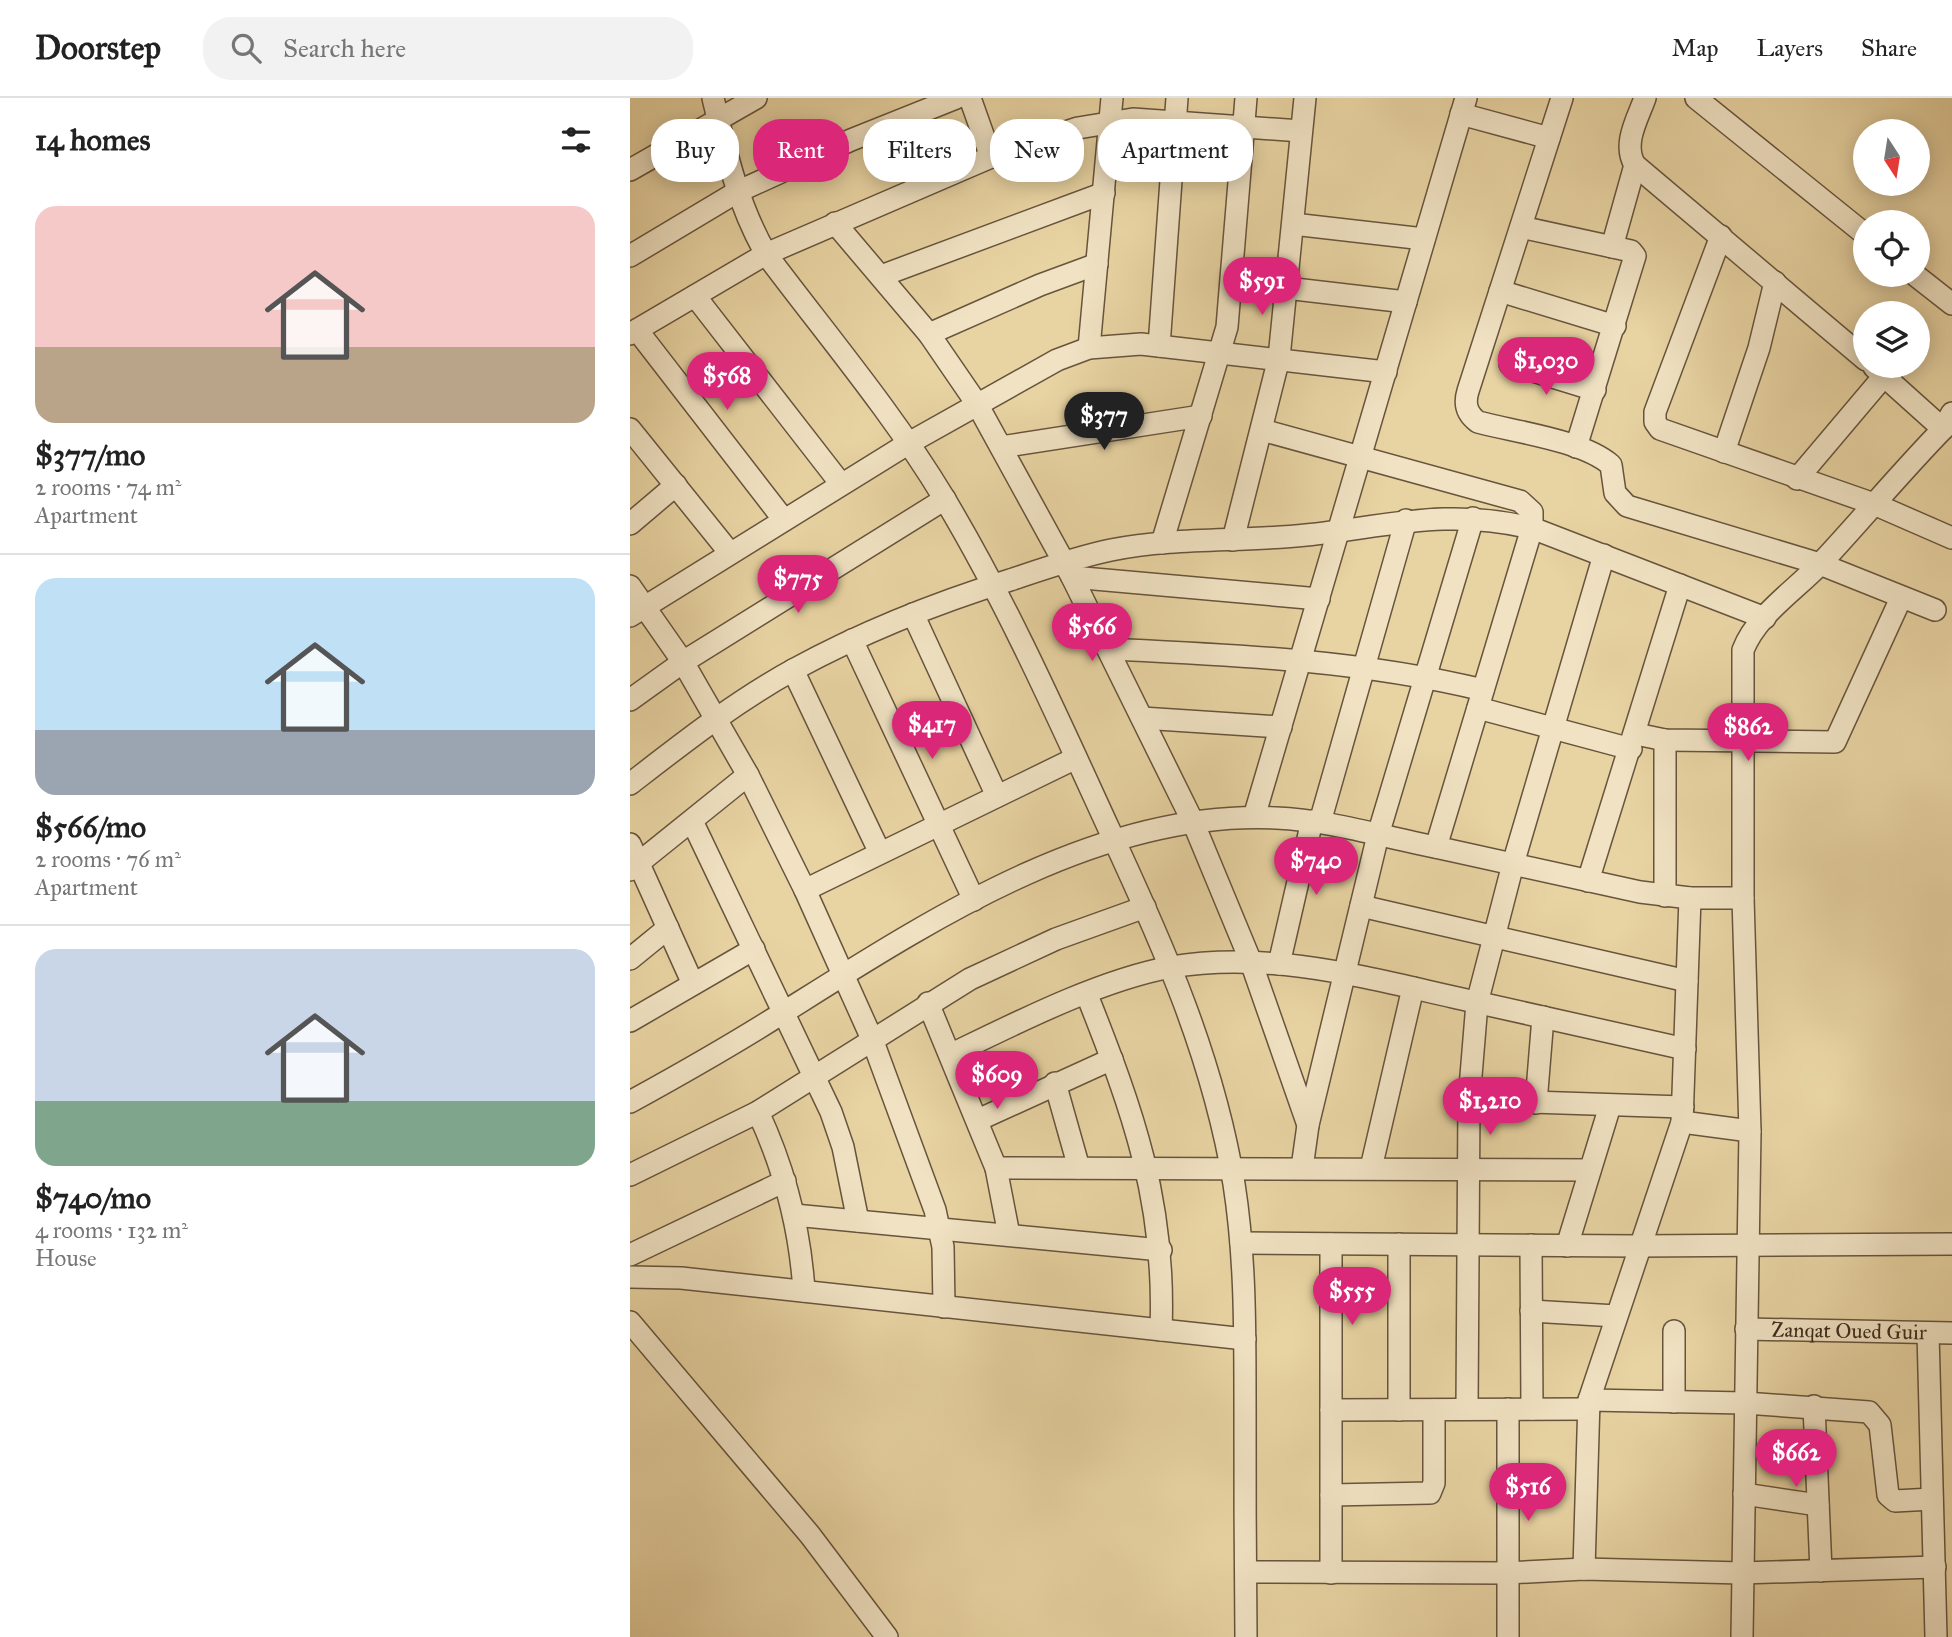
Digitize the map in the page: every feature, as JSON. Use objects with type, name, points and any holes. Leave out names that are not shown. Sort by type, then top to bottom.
[{"type":"street","points":[[630,170],[715,108],[756,98]]},
{"type":"street","points":[[630,256],[737,192],[851,140],[956,98]]},
{"type":"street","points":[[970,98],[990,154]]},
{"type":"street","points":[[1110,119],[1112,98]]},
{"type":"street","points":[[1176,119],[1177,98]]},
{"type":"street","points":[[1245,119],[1246,98]]},
{"type":"street","points":[[1233,540],[1279,358],[1306,98]]},
{"type":"street","points":[[1562,98],[1466,398],[1468,412],[1478,422],[1576,447],[1602,457],[1611,465],[1615,493],[1627,506],[1820,564],[1935,610]]},
{"type":"street","points":[[1645,98],[1630,140],[1630,152],[1636,165],[1853,349]]},
{"type":"street","points":[[1696,98],[1853,225]]},
{"type":"street","points":[[1254,817],[1463,106],[1549,138]]},
{"type":"street","points":[[715,108],[737,192],[766,254],[909,443],[945,499],[992,585],[1146,907],[1172,967],[1208,1066],[1231,1167],[1241,1243],[1245,1339],[1246,1637]]},
{"type":"street","points":[[1253,128],[1301,131]]},
{"type":"street","points":[[784,520],[634,332],[766,254],[990,157]]},
{"type":"street","points":[[1612,247],[1636,165]]},
{"type":"street","points":[[1089,348],[1105,182]]},
{"type":"street","points":[[1159,346],[1171,182]]},
{"type":"street","points":[[1162,543],[1221,351],[1228,319],[1239,182]]},
{"type":"street","points":[[881,276],[1104,193]]},
{"type":"street","points":[[835,223],[929,334],[977,404],[1068,569],[1193,822],[1251,962],[1308,1125]]},
{"type":"street","points":[[1293,225],[1424,239]]},
{"type":"street","points":[[1521,227],[1631,251],[1635,256],[1576,447]]},
{"type":"street","points":[[1721,236],[1656,412],[1655,422],[1660,429],[1874,504],[1952,538]]},
{"type":"street","points":[[929,334],[1006,299],[1097,264]]},
{"type":"street","points":[[1724,452],[1759,348],[1775,282]]},
{"type":"street","points":[[1930,287],[1952,304]]},
{"type":"street","points":[[1286,288],[1406,302]]},
{"type":"street","points":[[1500,291],[1615,326]]},
{"type":"street","points":[[695,296],[841,484]]},
{"type":"street","points":[[638,611],[909,443],[1056,360],[1089,348],[1124,344],[1221,351],[1386,372]]},
{"type":"street","points":[[1510,364],[1595,390]]},
{"type":"street","points":[[1797,479],[1873,378]]},
{"type":"street","points":[[1742,1637],[1750,1131],[1743,898],[1743,650],[1747,639],[1765,618],[1820,564],[1947,421],[1888,378]]},
{"type":"street","points":[[1001,447],[1201,416]]},
{"type":"street","points":[[630,429],[730,553]]},
{"type":"street","points":[[1262,430],[1520,501],[1532,512],[1532,528],[1436,847]]},
{"type":"street","points":[[630,524],[676,485]]},
{"type":"street","points":[[630,700],[683,662],[945,499]]},
{"type":"street","points":[[630,784],[716,719],[793,670],[852,640],[992,585],[1068,569],[1112,550],[1162,543],[1339,531],[1406,520],[1473,518],[1532,528],[1765,618]]},
{"type":"street","points":[[1302,1168],[1308,1125],[1378,835],[1473,518]]},
{"type":"street","points":[[1279,964],[1316,822],[1406,520]]},
{"type":"street","points":[[1466,1409],[1469,1100],[1477,1003],[1513,864],[1604,555]]},
{"type":"street","points":[[1068,569],[1319,599]]},
{"type":"street","points":[[1588,881],[1680,585]]},
{"type":"street","points":[[630,586],[638,611],[683,662],[748,775],[805,890],[872,1039],[940,1228],[944,1307]]},
{"type":"street","points":[[1108,649],[1301,659],[1425,676],[1553,728],[1633,741],[1835,742],[1901,598]]},
{"type":"street","points":[[913,614],[997,796]]},
{"type":"street","points":[[852,640],[974,900]]},
{"type":"street","points":[[793,670],[880,853]]},
{"type":"street","points":[[1142,718],[1281,727]]},
{"type":"street","points":[[1665,740],[1665,896]]},
{"type":"street","points":[[805,890],[1076,758]]},
{"type":"street","points":[[634,867],[748,775]]},
{"type":"street","points":[[630,1102],[784,1012],[843,974],[974,900],[1115,842],[1193,822],[1254,817],[1316,822],[1665,896],[1743,898]]},
{"type":"street","points":[[692,821],[816,1076],[843,1147],[858,1221]]},
{"type":"street","points":[[630,844],[634,867],[668,929],[693,984]]},
{"type":"street","points":[[1584,1569],[1589,1404],[1638,1246],[1683,1114],[1690,898]]},
{"type":"street","points":[[1361,906],[1687,981]]},
{"type":"street","points":[[630,1175],[758,1112],[928,1003],[1012,958],[1146,907]]},
{"type":"street","points":[[630,959],[668,929]]},
{"type":"street","points":[[630,1021],[754,949]]},
{"type":"street","points":[[950,1055],[1087,995],[1143,974],[1172,967],[1251,962],[1344,973],[1685,1049]]},
{"type":"street","points":[[1371,1168],[1413,988]]},
{"type":"street","points":[[1087,995],[1131,1107],[1148,1168],[1161,1250],[1161,1330]]},
{"type":"street","points":[[928,1003],[996,1168],[1009,1235]]},
{"type":"street","points":[[1536,1102],[1543,1017]]},
{"type":"street","points":[[978,1120],[1112,1059]]},
{"type":"street","points":[[1055,1083],[1079,1168]]},
{"type":"street","points":[[1469,1100],[1610,1106],[1683,1114],[1750,1131]]},
{"type":"street","points":[[1567,1246],[1610,1106]]},
{"type":"street","points":[[758,1112],[785,1181],[794,1215],[804,1291]]},
{"type":"street","points":[[996,1168],[1590,1170]]},
{"type":"street","points":[[630,1255],[785,1181]]},
{"type":"street","points":[[794,1215],[1161,1250]]},
{"type":"street","points":[[1241,1243],[1567,1246],[1952,1244]]},
{"type":"street","points":[[1331,1244],[1331,1573]]},
{"type":"street","points":[[1399,1244],[1399,1410]]},
{"type":"street","points":[[1531,1245],[1532,1409]]},
{"type":"street","points":[[630,1277],[660,1276],[1245,1339]]},
{"type":"street","points":[[1531,1311],[1616,1316]]},
{"type":"street","points":[[630,1322],[810,1535],[887,1637]]},
{"type":"street","name":"Zanqat Oued Guir","points":[[1746,1329],[1952,1333]]},
{"type":"street","points":[[1674,1331],[1674,1402]]},
{"type":"street","points":[[1928,1333],[1936,1637]]},
{"type":"street","points":[[1331,1410],[1532,1409],[1589,1404],[1674,1402],[1860,1409],[1876,1417],[1888,1496],[1895,1501],[1933,1499]]},
{"type":"street","points":[[1814,1406],[1821,1571]]},
{"type":"street","points":[[1331,1495],[1430,1493],[1434,1483],[1434,1409]]},
{"type":"street","points":[[1508,1409],[1508,1637]]},
{"type":"street","points":[[1744,1494],[1818,1504]]},
{"type":"street","points":[[1245,1572],[1507,1573],[1584,1569],[1742,1573],[1935,1567]]}]
